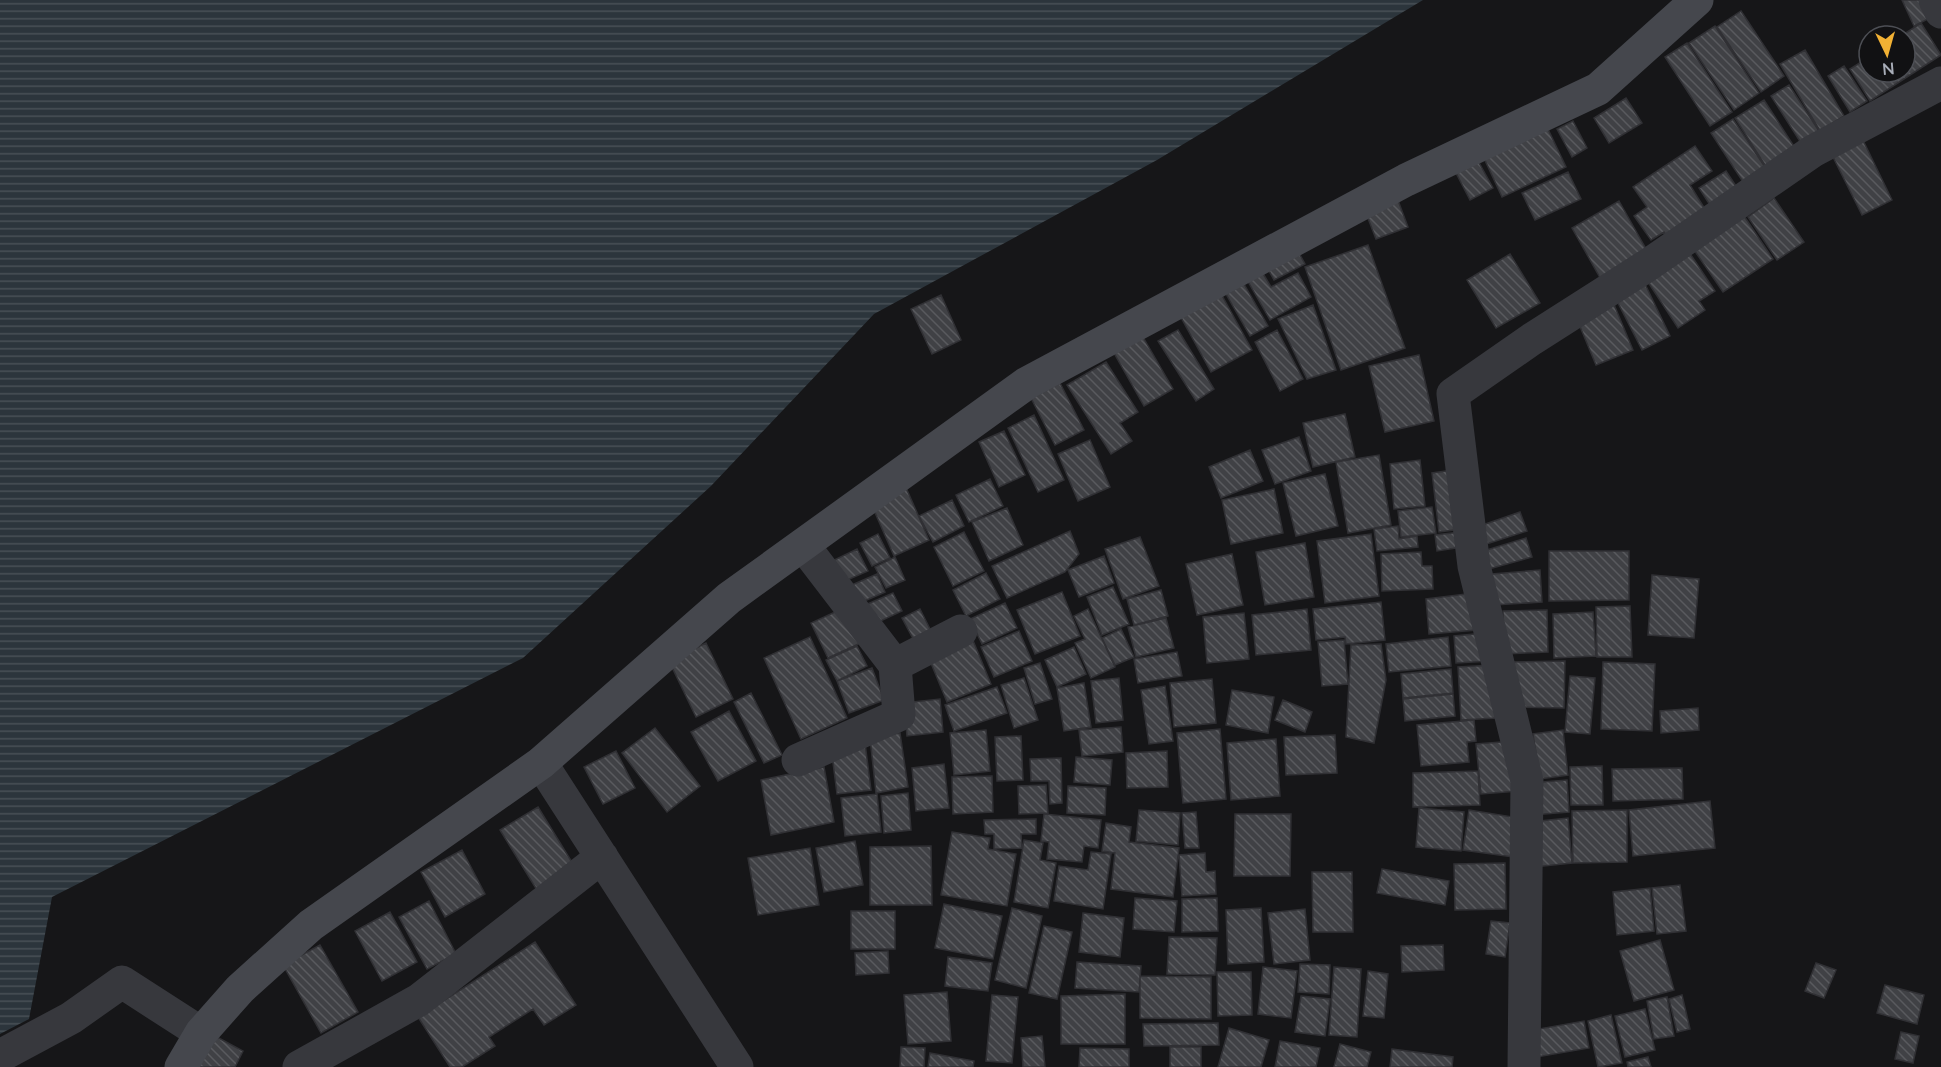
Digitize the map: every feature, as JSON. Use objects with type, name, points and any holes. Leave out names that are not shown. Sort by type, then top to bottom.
[{"type":"street","points":[[181,1067],[201,1033],[240,989],[311,925],[541,763],[729,598],[1027,383],[1406,180],[1598,89],[1697,0]]},
{"type":"street","points":[[1935,0],[1941,12]]},
{"type":"street","points":[[1524,1067],[1527,781],[1474,566],[1453,394],[1532,339],[1648,265],[1814,151],[1941,83]]},
{"type":"street","points":[[798,760],[899,715],[895,665],[803,545]]},
{"type":"street","points":[[895,665],[962,630]]},
{"type":"street","points":[[541,763],[737,1067]]},
{"type":"street","points":[[299,1067],[419,1000],[602,857]]},
{"type":"street","points":[[0,1056],[71,1018],[122,982],[201,1033]]},
{"type":"shaded area","points":[[0,0],[1423,0],[1157,160],[874,314],[711,486],[523,658],[52,897],[29,1019],[0,1034]]},
{"type":"building","points":[[1902,0],[1919,0],[1928,19],[1913,24]]},
{"type":"building","points":[[1741,11],[1784,76],[1761,92],[1717,27]]},
{"type":"building","points":[[1921,23],[1941,55],[1917,71],[1917,26]]},
{"type":"building","points":[[1715,26],[1759,93],[1734,110],[1689,43]]},
{"type":"building","points":[[1687,43],[1732,112],[1710,126],[1665,57]]},
{"type":"building","points":[[1805,50],[1844,116],[1820,131],[1780,64]]},
{"type":"building","points":[[1857,65],[1857,80],[1850,69]]},
{"type":"building","points":[[1844,66],[1867,101],[1850,112],[1828,76]]},
{"type":"building","points":[[1859,84],[1896,84],[1870,101]]},
{"type":"building","points":[[1789,85],[1819,131],[1801,143],[1771,96]]},
{"type":"building","points":[[1626,98],[1642,123],[1609,143],[1594,118]]},
{"type":"building","points":[[1764,100],[1797,151],[1768,170],[1735,118]]},
{"type":"building","points":[[1733,119],[1767,170],[1745,185],[1711,133]]},
{"type":"building","points":[[1573,121],[1587,148],[1572,157],[1557,129]]},
{"type":"building","points":[[1547,127],[1566,167],[1502,197],[1483,156]]},
{"type":"building","points":[[1859,132],[1892,200],[1862,215],[1828,147]]},
{"type":"building","points":[[1695,146],[1712,171],[1690,185],[1708,214],[1670,240],[1664,232],[1651,240],[1634,216],[1647,207],[1633,187]]},
{"type":"building","points":[[1477,159],[1493,188],[1470,200],[1455,171]]},
{"type":"building","points":[[1726,171],[1744,198],[1717,216],[1699,188]]},
{"type":"building","points":[[1568,172],[1581,199],[1535,220],[1522,193]]},
{"type":"building","points":[[1396,195],[1408,227],[1376,239],[1364,208]]},
{"type":"building","points":[[1774,198],[1804,242],[1777,260],[1748,217]]},
{"type":"building","points":[[1619,201],[1650,256],[1603,283],[1572,228]]},
{"type":"building","points":[[1742,213],[1773,259],[1723,292],[1692,247]]},
{"type":"building","points":[[1368,245],[1405,348],[1341,370],[1305,267]]},
{"type":"building","points":[[1295,246],[1305,264],[1274,280],[1264,262]]},
{"type":"building","points":[[1687,249],[1715,291],[1699,301],[1705,310],[1678,328],[1644,276]]},
{"type":"building","points":[[1510,254],[1540,303],[1496,328],[1467,280]]},
{"type":"building","points":[[1261,270],[1271,287],[1298,273],[1311,297],[1270,320],[1246,278]]},
{"type":"building","points":[[1244,284],[1268,326],[1250,336],[1226,294]]},
{"type":"building","points":[[1645,284],[1670,336],[1642,350],[1616,299]]},
{"type":"building","points":[[1219,290],[1252,350],[1211,372],[1178,312]]},
{"type":"building","points":[[941,295],[961,340],[932,354],[911,309]]},
{"type":"building","points":[[1613,302],[1633,350],[1596,365],[1576,317]]},
{"type":"building","points":[[1313,305],[1336,370],[1307,379],[1278,319]]},
{"type":"building","points":[[1178,330],[1214,389],[1196,401],[1158,341]]},
{"type":"building","points":[[1277,330],[1303,379],[1280,391],[1255,342]]},
{"type":"building","points":[[1143,337],[1173,389],[1144,406],[1114,353]]},
{"type":"building","points":[[1419,355],[1434,421],[1385,432],[1369,366]]},
{"type":"building","points":[[1106,362],[1138,412],[1120,423],[1132,441],[1111,454],[1067,385]]},
{"type":"building","points":[[1060,383],[1084,430],[1055,445],[1031,398]]},
{"type":"building","points":[[1345,414],[1355,457],[1313,467],[1303,423]]},
{"type":"building","points":[[1034,415],[1064,480],[1038,492],[1008,428]]},
{"type":"building","points":[[1004,431],[1025,475],[999,487],[979,442]]},
{"type":"building","points":[[1299,437],[1311,471],[1275,484],[1262,450]]},
{"type":"building","points":[[1090,440],[1110,487],[1078,501],[1058,454]]},
{"type":"building","points":[[1250,450],[1263,481],[1221,498],[1209,467]]},
{"type":"building","points":[[1379,455],[1391,525],[1348,533],[1336,462]]},
{"type":"building","points":[[1420,460],[1425,506],[1394,509],[1390,464]]},
{"type":"building","points":[[1453,470],[1462,529],[1439,532],[1432,473]]},
{"type":"building","points":[[1325,474],[1338,526],[1296,536],[1283,483]]},
{"type":"building","points":[[990,479],[1003,506],[969,522],[956,495]]},
{"type":"building","points":[[904,483],[929,540],[894,556],[869,499]]},
{"type":"building","points":[[1274,489],[1283,533],[1231,544],[1222,500]]},
{"type":"building","points":[[952,500],[964,526],[933,542],[919,516]]},
{"type":"building","points":[[1432,507],[1436,533],[1401,537],[1398,511]]},
{"type":"building","points":[[1007,508],[1023,545],[989,561],[972,522]]},
{"type":"building","points":[[1520,512],[1527,531],[1477,547],[1471,529]]},
{"type":"building","points":[[1398,526],[1399,539],[1417,536],[1418,547],[1377,551],[1374,529]]},
{"type":"building","points":[[1070,531],[1079,554],[1065,572],[1007,598],[992,566]]},
{"type":"building","points":[[964,532],[984,571],[953,586],[934,547]]},
{"type":"building","points":[[1460,532],[1462,547],[1437,551],[1435,535]]},
{"type":"building","points":[[878,534],[890,558],[872,566],[860,543]]},
{"type":"building","points":[[1371,534],[1379,596],[1325,603],[1317,541]]},
{"type":"building","points":[[1140,537],[1159,586],[1123,599],[1105,549]]},
{"type":"building","points":[[1526,538],[1532,557],[1485,570],[1480,552]]},
{"type":"building","points":[[1305,543],[1314,597],[1265,605],[1256,552]]},
{"type":"building","points":[[857,549],[868,571],[838,584],[828,563]]},
{"type":"building","points":[[1549,551],[1629,551],[1629,600],[1549,601]]},
{"type":"building","points":[[1421,552],[1422,566],[1432,566],[1433,589],[1382,591],[1381,554]]},
{"type":"building","points":[[1232,554],[1243,605],[1197,615],[1186,564]]},
{"type":"building","points":[[1104,556],[1114,583],[1079,597],[1068,570]]},
{"type":"building","points":[[895,557],[905,580],[886,588],[875,567]]},
{"type":"building","points":[[1540,570],[1542,602],[1494,605],[1492,574]]},
{"type":"building","points":[[986,573],[1000,599],[966,616],[953,590]]},
{"type":"building","points":[[877,574],[885,592],[853,606],[845,588]]},
{"type":"building","points":[[1652,575],[1699,579],[1694,638],[1648,635]]},
{"type":"building","points":[[1113,587],[1129,624],[1102,635],[1087,597]]},
{"type":"building","points":[[1161,590],[1168,616],[1134,625],[1127,599]]},
{"type":"building","points":[[1062,592],[1080,636],[1035,654],[1017,610]]},
{"type":"building","points":[[893,593],[902,611],[872,625],[863,606]]},
{"type":"building","points":[[1474,593],[1477,630],[1429,634],[1426,599]]},
{"type":"building","points":[[1381,602],[1385,640],[1346,644],[1345,637],[1316,640],[1313,609]]},
{"type":"building","points":[[1005,603],[1017,628],[982,644],[970,619]]},
{"type":"building","points":[[848,606],[865,641],[828,658],[811,623]]},
{"type":"building","points":[[1630,606],[1632,657],[1597,657],[1596,607]]},
{"type":"building","points":[[920,609],[935,639],[918,648],[902,618]]},
{"type":"building","points":[[1088,609],[1115,667],[1091,678],[1075,643],[1085,639],[1074,616]]},
{"type":"building","points":[[1307,609],[1311,650],[1256,655],[1252,615]]},
{"type":"building","points":[[1547,610],[1548,652],[1504,654],[1503,611]]},
{"type":"building","points":[[1593,612],[1596,656],[1554,658],[1553,614]]},
{"type":"building","points":[[1244,613],[1249,659],[1207,663],[1203,617]]},
{"type":"building","points":[[1166,618],[1174,648],[1136,657],[1128,627]]},
{"type":"building","points":[[1121,629],[1134,657],[1115,665],[1102,638]]},
{"type":"building","points":[[1019,631],[1032,661],[994,677],[981,647]]},
{"type":"building","points":[[1485,633],[1490,661],[1456,663],[1454,636]]},
{"type":"building","points":[[810,637],[847,718],[801,739],[764,658]]},
{"type":"building","points":[[1448,637],[1451,666],[1389,672],[1386,644]]},
{"type":"building","points":[[972,638],[991,684],[947,702],[928,656]]},
{"type":"building","points":[[1344,640],[1348,684],[1322,686],[1318,642]]},
{"type":"building","points":[[706,643],[733,699],[696,717],[669,661]]},
{"type":"building","points":[[1381,644],[1386,680],[1374,743],[1346,737],[1351,645]]},
{"type":"building","points":[[857,646],[867,666],[837,681],[826,660]]},
{"type":"building","points":[[1074,647],[1086,674],[1057,687],[1045,660]]},
{"type":"building","points":[[1177,652],[1182,676],[1138,683],[1134,659]]},
{"type":"building","points":[[1565,661],[1564,708],[1515,707],[1510,662]]},
{"type":"building","points":[[1603,662],[1655,664],[1652,731],[1601,729]]},
{"type":"building","points":[[1040,663],[1052,699],[1035,704],[1024,668]]},
{"type":"building","points":[[1493,665],[1497,718],[1461,720],[1458,667]]},
{"type":"building","points":[[872,668],[884,700],[849,713],[837,681]]},
{"type":"building","points":[[1451,669],[1453,693],[1403,698],[1401,674]]},
{"type":"building","points":[[1570,676],[1595,678],[1590,734],[1565,732]]},
{"type":"building","points":[[1024,678],[1038,720],[1014,728],[1001,685]]},
{"type":"building","points":[[1119,678],[1123,720],[1096,723],[1091,681]]},
{"type":"building","points":[[1212,679],[1216,723],[1174,727],[1170,683]]},
{"type":"building","points":[[1084,683],[1091,727],[1064,731],[1057,688]]},
{"type":"building","points":[[1165,686],[1173,741],[1149,744],[1141,690]]},
{"type":"building","points":[[997,687],[1007,713],[954,731],[945,705]]},
{"type":"building","points":[[1232,690],[1274,697],[1268,733],[1226,725]]},
{"type":"building","points":[[751,693],[782,755],[764,763],[734,702]]},
{"type":"building","points":[[1453,694],[1455,716],[1405,721],[1403,699]]},
{"type":"building","points":[[940,699],[943,732],[907,736],[904,703]]},
{"type":"building","points":[[1283,700],[1312,712],[1305,732],[1275,720]]},
{"type":"building","points":[[1698,708],[1699,730],[1661,733],[1660,711]]},
{"type":"building","points":[[729,711],[756,761],[718,781],[691,732]]},
{"type":"building","points":[[1474,720],[1476,741],[1467,742],[1469,762],[1421,766],[1417,725]]},
{"type":"building","points":[[1121,727],[1123,752],[1082,756],[1079,730]]},
{"type":"building","points":[[655,728],[700,786],[667,812],[622,753]]},
{"type":"building","points":[[1220,729],[1226,799],[1183,803],[1177,733]]},
{"type":"building","points":[[986,730],[990,771],[954,775],[950,733]]},
{"type":"building","points":[[1563,730],[1568,775],[1540,779],[1533,734]]},
{"type":"building","points":[[900,733],[908,787],[876,793],[870,738]]},
{"type":"building","points":[[1335,735],[1337,773],[1286,775],[1284,737]]},
{"type":"building","points":[[1021,736],[1023,780],[997,781],[995,737]]},
{"type":"building","points":[[1276,739],[1280,796],[1231,800],[1227,743]]},
{"type":"building","points":[[1514,741],[1518,791],[1481,794],[1476,744]]},
{"type":"building","points":[[865,743],[871,790],[837,794],[831,747]]},
{"type":"building","points":[[616,751],[635,788],[603,804],[584,767]]},
{"type":"building","points":[[1167,751],[1168,787],[1127,788],[1126,753]]},
{"type":"building","points":[[1076,757],[1112,760],[1110,785],[1074,782]]},
{"type":"building","points":[[1061,758],[1062,803],[1050,804],[1049,781],[1031,781],[1030,759]]},
{"type":"building","points":[[944,764],[949,808],[916,811],[912,768]]},
{"type":"building","points":[[1602,766],[1603,805],[1571,805],[1570,767]]},
{"type":"building","points":[[824,767],[834,822],[771,835],[761,780]]},
{"type":"building","points":[[1682,768],[1683,799],[1613,801],[1612,769]]},
{"type":"building","points":[[1478,771],[1480,805],[1413,807],[1413,773]]},
{"type":"building","points":[[992,776],[993,812],[953,814],[952,777]]},
{"type":"building","points":[[1567,780],[1569,812],[1532,815],[1530,783]]},
{"type":"building","points":[[1046,785],[1048,813],[1019,814],[1018,786]]},
{"type":"building","points":[[1068,786],[1106,788],[1105,815],[1067,813]]},
{"type":"building","points":[[908,793],[911,830],[884,833],[881,796]]},
{"type":"building","points":[[877,794],[881,832],[845,836],[841,798]]},
{"type":"building","points":[[1710,801],[1715,848],[1633,856],[1629,810]]},
{"type":"building","points":[[538,807],[578,872],[540,895],[500,830]]},
{"type":"building","points":[[1419,808],[1464,812],[1461,851],[1416,847]]},
{"type":"building","points":[[1139,810],[1180,813],[1178,845],[1136,841]]},
{"type":"building","points":[[1469,810],[1519,818],[1513,857],[1463,850]]},
{"type":"building","points":[[1627,810],[1627,862],[1573,863],[1572,811]]},
{"type":"building","points":[[1196,812],[1199,848],[1185,848],[1182,813]]},
{"type":"building","points":[[1044,814],[1101,820],[1098,848],[1084,846],[1082,862],[1047,859],[1049,842],[1041,841]]},
{"type":"building","points":[[1235,814],[1291,814],[1290,876],[1234,876]]},
{"type":"building","points":[[1568,818],[1572,863],[1534,867],[1530,822]]},
{"type":"building","points":[[1036,819],[1036,834],[1021,834],[1022,848],[994,849],[994,834],[985,834],[984,820]]},
{"type":"building","points":[[1106,823],[1131,827],[1129,842],[1179,848],[1173,897],[1111,889],[1115,853],[1102,851]]},
{"type":"building","points":[[952,832],[990,838],[988,849],[1016,854],[1007,906],[941,895]]},
{"type":"building","points":[[1024,840],[1043,843],[1040,860],[1056,863],[1048,908],[1014,902]]},
{"type":"building","points":[[855,841],[863,885],[824,892],[816,848]]},
{"type":"building","points":[[931,846],[932,905],[870,905],[870,847]]},
{"type":"building","points":[[810,848],[819,905],[758,915],[748,858]]},
{"type":"building","points":[[462,850],[485,894],[445,917],[421,872]]},
{"type":"building","points":[[1091,852],[1111,854],[1103,909],[1054,901],[1059,866],[1088,870]]},
{"type":"building","points":[[1205,853],[1206,872],[1215,871],[1216,894],[1182,896],[1179,855]]},
{"type":"building","points":[[1505,863],[1506,909],[1455,910],[1454,864]]},
{"type":"building","points":[[1382,869],[1449,881],[1445,905],[1377,893]]},
{"type":"building","points":[[1312,872],[1352,872],[1353,932],[1313,932]]},
{"type":"building","points":[[1680,885],[1686,931],[1657,934],[1652,888]]},
{"type":"building","points":[[1650,888],[1654,931],[1617,935],[1613,892]]},
{"type":"building","points":[[1135,898],[1177,901],[1174,932],[1133,929]]},
{"type":"building","points":[[1217,898],[1218,931],[1182,932],[1182,899]]},
{"type":"building","points":[[429,901],[456,954],[427,969],[399,917]]},
{"type":"building","points":[[944,904],[1002,916],[993,959],[935,948]]},
{"type":"building","points":[[1012,908],[1042,916],[1026,988],[995,980]]},
{"type":"building","points":[[1261,908],[1264,962],[1228,964],[1226,910]]},
{"type":"building","points":[[1305,909],[1310,960],[1274,964],[1268,913]]},
{"type":"building","points":[[851,911],[895,911],[895,949],[851,949]]},
{"type":"building","points":[[390,912],[417,962],[382,981],[355,931]]},
{"type":"building","points":[[1083,913],[1124,918],[1120,957],[1079,952]]},
{"type":"building","points":[[1491,921],[1510,923],[1505,957],[1486,954]]},
{"type":"building","points":[[1044,926],[1072,932],[1057,999],[1029,993]]},
{"type":"building","points":[[1169,937],[1217,938],[1215,975],[1167,974]]},
{"type":"building","points":[[1660,940],[1674,990],[1634,1001],[1620,951]]},
{"type":"building","points":[[535,942],[576,1005],[544,1025],[533,1009],[489,1037],[495,1046],[462,1067],[450,1067],[418,1017]]},
{"type":"building","points":[[320,945],[358,1012],[321,1033],[283,965]]},
{"type":"building","points":[[1443,945],[1444,970],[1402,972],[1401,946]]},
{"type":"building","points":[[888,951],[889,973],[856,975],[855,953]]},
{"type":"building","points":[[948,957],[992,963],[988,991],[945,986]]},
{"type":"building","points":[[1077,962],[1141,966],[1139,992],[1075,988]]},
{"type":"building","points":[[1816,963],[1836,970],[1824,998],[1805,991]]},
{"type":"building","points":[[1300,964],[1330,965],[1329,994],[1298,992]]},
{"type":"building","points":[[1263,967],[1297,971],[1291,1018],[1258,1014]]},
{"type":"building","points":[[1334,967],[1361,969],[1357,1037],[1329,1035]]},
{"type":"building","points":[[1368,971],[1388,974],[1384,1018],[1363,1016]]},
{"type":"building","points":[[1217,972],[1251,972],[1252,1015],[1218,1016]]},
{"type":"building","points":[[1140,976],[1211,977],[1211,1019],[1140,1018]]},
{"type":"building","points":[[1885,985],[1924,995],[1917,1024],[1877,1013]]},
{"type":"building","points":[[947,992],[951,1041],[908,1044],[904,995]]},
{"type":"building","points":[[1125,994],[1125,1044],[1061,1044],[1061,996]]},
{"type":"building","points":[[992,995],[1018,997],[1012,1063],[986,1061]]},
{"type":"building","points":[[1682,995],[1690,1029],[1677,1032],[1669,999]]},
{"type":"building","points":[[1301,996],[1330,999],[1325,1036],[1295,1032]]},
{"type":"building","points":[[1667,997],[1674,1036],[1654,1039],[1647,1001]]},
{"type":"building","points":[[1645,1009],[1655,1050],[1625,1057],[1615,1016]]},
{"type":"building","points":[[1611,1015],[1622,1063],[1598,1067],[1588,1021]]},
{"type":"building","points":[[1584,1021],[1589,1048],[1537,1057],[1533,1030]]},
{"type":"building","points":[[1218,1023],[1219,1045],[1144,1046],[1143,1024]]},
{"type":"building","points":[[1229,1028],[1269,1040],[1261,1067],[1218,1067]]},
{"type":"building","points":[[1901,1032],[1919,1036],[1913,1063],[1895,1059]]},
{"type":"building","points":[[215,1036],[243,1051],[235,1067],[198,1067]]},
{"type":"building","points":[[1042,1036],[1045,1067],[1023,1067],[1021,1038]]},
{"type":"building","points":[[1280,1041],[1320,1048],[1316,1067],[1275,1067]]},
{"type":"building","points":[[1340,1044],[1371,1052],[1367,1067],[1334,1067]]},
{"type":"building","points":[[901,1047],[925,1048],[924,1067],[900,1067]]},
{"type":"building","points":[[1170,1047],[1201,1047],[1201,1067],[1170,1067]]},
{"type":"building","points":[[1080,1048],[1129,1049],[1129,1067],[1079,1067]]},
{"type":"building","points":[[1392,1049],[1453,1057],[1452,1067],[1390,1067]]},
{"type":"building","points":[[930,1053],[974,1061],[973,1067],[928,1067]]},
{"type":"building","points":[[1648,1057],[1651,1067],[1628,1067],[1627,1062]]}]
